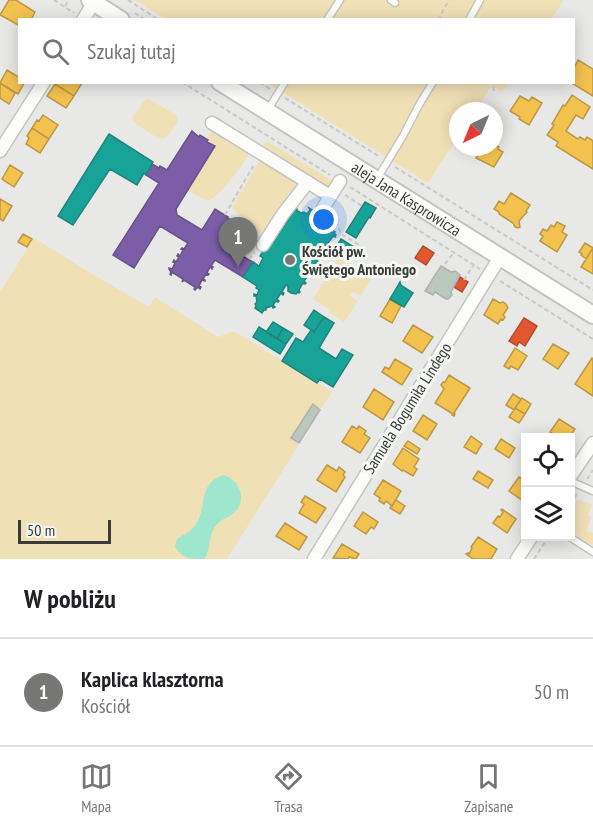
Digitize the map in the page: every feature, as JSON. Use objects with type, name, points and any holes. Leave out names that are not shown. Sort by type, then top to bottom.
[{"type":"street","points":[[81,18],[92,1],[118,18]]},
{"type":"street","points":[[0,151],[43,84]]},
{"type":"street","name":"aleja Jana Kasprowicza","points":[[223,84],[593,315]]},
{"type":"street","points":[[212,123],[308,183],[335,189],[329,214]]},
{"type":"street","points":[[263,245],[283,214],[308,183]]},
{"type":"street","name":"Samuela Bogumiła Lindego","points":[[314,559],[501,257]]},
{"type":"street","points":[[575,471],[593,443]]},
{"type":"street","points":[[517,559],[529,541]]},
{"type":"lane","points":[[328,18],[340,0]]},
{"type":"lane","points":[[470,18],[480,0]]},
{"type":"lane","points":[[267,111],[284,84]]},
{"type":"lane","points":[[377,180],[432,84]]},
{"type":"lane","points":[[575,481],[593,490]]},
{"type":"lane","points":[[575,541],[593,552]]},
{"type":"path","points":[[54,0],[81,18]]},
{"type":"path","points":[[65,6],[69,0]]},
{"type":"path","points":[[128,0],[156,18]]},
{"type":"path","points":[[439,18],[449,0]]},
{"type":"path","points":[[185,84],[362,206]]},
{"type":"path","points":[[263,84],[593,290]]},
{"type":"path","points":[[494,84],[494,91]]},
{"type":"path","points":[[358,151],[361,146]]},
{"type":"path","points":[[225,215],[255,164],[258,152]]},
{"type":"path","points":[[335,189],[329,214],[341,234],[349,236],[366,249]]},
{"type":"path","points":[[335,189],[454,252],[593,339]]},
{"type":"path","points":[[445,264],[454,252]]},
{"type":"path","points":[[464,280],[474,264]]},
{"type":"path","points":[[586,481],[593,470]]},
{"type":"path","points":[[575,497],[580,490]]},
{"type":"path","points":[[534,559],[546,541]]},
{"type":"shaded area","points":[[134,0],[564,0],[552,18],[164,18]]},
{"type":"shaded area","points":[[278,84],[508,84],[502,92],[492,86],[481,102],[449,102],[449,151],[428,183],[282,92],[285,88]]},
{"type":"shaded area","points":[[148,99],[178,118],[176,125],[166,138],[159,139],[133,120],[145,100]]},
{"type":"shaded area","points":[[218,130],[249,154],[225,187],[213,198],[206,200],[188,190],[216,146],[206,139],[211,131],[215,133]]},
{"type":"shaded area","points":[[267,141],[333,181],[328,190],[263,150],[263,145]]},
{"type":"shaded area","points":[[261,158],[302,184],[260,235],[232,208]]},
{"type":"shaded area","points":[[34,238],[149,307],[155,297],[218,337],[234,331],[332,392],[321,409],[313,404],[290,438],[299,445],[227,559],[0,559],[0,292]]},
{"type":"shaded area","points":[[340,256],[372,277],[361,296],[353,292],[350,296],[358,301],[344,322],[313,299]]},
{"type":"shaded area","points":[[223,475],[233,480],[240,490],[239,506],[233,514],[219,522],[214,528],[204,559],[187,558],[175,547],[177,539],[194,526],[200,517],[206,490],[215,479]]},
{"type":"shaded area","points":[[577,500],[592,504],[587,531],[593,533],[593,545],[575,536],[575,503]]},
{"type":"building: Mieszkania","points":[[9,0],[16,0],[35,12],[32,18],[18,18],[18,25],[0,15]]},
{"type":"building: Mieszkania","points":[[578,60],[593,69],[593,96],[573,84]]},
{"type":"building: Mieszkania","points":[[7,70],[18,77],[18,84],[24,84],[18,94],[0,83]]},
{"type":"building: Mieszkania","points":[[0,83],[15,93],[9,104],[0,98]]},
{"type":"building: Mieszkania","points":[[55,84],[81,84],[74,96]]},
{"type":"building: Mieszkania","points":[[55,84],[74,96],[66,108],[47,96]]},
{"type":"building: Mieszkania","points":[[572,95],[590,107],[583,119],[576,115],[566,131],[578,139],[580,137],[585,140],[587,137],[592,140],[593,169],[556,146],[558,142],[547,135],[563,105],[565,106]]},
{"type":"building: Mieszkania","points":[[520,96],[529,101],[532,97],[542,103],[529,125],[510,111]]},
{"type":"building: Mieszkania","points":[[43,115],[58,125],[49,139],[32,128]]},
{"type":"building: Mieszkania","points":[[32,128],[49,139],[40,153],[26,144],[29,138],[27,136]]},
{"type":"building: Mieszkania","points":[[477,156],[501,156],[494,167],[476,158]]},
{"type":"building: Mieszkania","points":[[10,165],[23,173],[14,187],[2,179]]},
{"type":"building: Mieszkania","points":[[511,193],[530,205],[519,221],[520,227],[518,228],[494,209],[499,201],[504,204]]},
{"type":"building: Mieszkania","points":[[0,199],[12,206],[3,221],[0,219]]},
{"type":"building: Mieszkania","points":[[557,222],[565,226],[562,232],[567,235],[557,252],[540,241],[543,236],[540,234],[543,229],[547,231],[551,225],[554,227]]},
{"type":"building: Mieszkania","points":[[23,234],[32,239],[27,247],[18,242]]},
{"type":"building: Mieszkania","points":[[585,243],[593,248],[586,259],[579,252]]},
{"type":"building: Mieszkania","points":[[593,248],[593,274],[581,267]]},
{"type":"building: Mieszkania","points":[[390,299],[401,306],[392,323],[380,316]]},
{"type":"building: Mieszkania","points":[[493,299],[500,303],[503,302],[508,308],[503,315],[505,317],[498,324],[484,315]]},
{"type":"building: Mieszkania","points":[[413,325],[433,337],[422,353],[403,341]]},
{"type":"building: Mieszkania","points":[[553,344],[569,353],[558,369],[543,359]]},
{"type":"building: Mieszkania","points":[[515,348],[527,356],[518,370],[511,366],[509,369],[504,366]]},
{"type":"building: Mieszkania","points":[[395,359],[412,369],[402,385],[382,372],[385,367],[389,369]]},
{"type":"building: Mieszkania","points":[[593,359],[593,396],[575,384]]},
{"type":"building: Mieszkania","points":[[449,375],[470,388],[454,416],[435,403],[444,389],[441,385]]},
{"type":"building: Mieszkania","points":[[374,389],[394,402],[383,420],[363,407]]},
{"type":"building: Mieszkania","points":[[513,394],[521,399],[514,410],[506,405]]},
{"type":"building: Mieszkania","points":[[522,398],[531,404],[525,414],[515,408]]},
{"type":"building: Mieszkania","points":[[515,408],[525,414],[519,423],[509,417]]},
{"type":"building: Mieszkania","points":[[423,415],[437,424],[427,440],[413,431]]},
{"type":"building: Mieszkania","points":[[559,419],[575,429],[572,433],[550,432]]},
{"type":"building: Mieszkania","points":[[352,426],[357,429],[359,426],[370,438],[360,453],[342,442]]},
{"type":"building: Mieszkania","points":[[471,436],[482,444],[476,454],[464,447]]},
{"type":"building: Mieszkania","points":[[501,439],[515,448],[509,458],[495,449]]},
{"type":"building: Mieszkania","points":[[408,441],[420,449],[417,454],[404,446]]},
{"type":"building: Mieszkania","points":[[403,448],[419,459],[414,467],[417,469],[413,476],[393,464]]},
{"type":"building: Mieszkania","points":[[327,465],[337,471],[339,467],[345,472],[343,475],[345,477],[336,492],[317,480]]},
{"type":"building: Mieszkania","points":[[478,471],[493,480],[488,488],[473,479]]},
{"type":"building: Mieszkania","points":[[519,477],[521,478],[521,499],[509,491]]},
{"type":"building: Mieszkania","points":[[383,480],[401,491],[392,506],[386,501],[384,504],[379,501],[380,498],[374,494]]},
{"type":"building: Mieszkania","points":[[305,496],[326,508],[316,523],[299,513]]},
{"type":"building: Mieszkania","points":[[396,500],[405,506],[400,514],[390,508]]},
{"type":"building: Mieszkania","points":[[502,509],[516,519],[507,533],[493,523],[498,516],[500,517]]},
{"type":"building: Mieszkania","points":[[363,512],[378,522],[374,529],[371,527],[366,534],[354,526]]},
{"type":"building: Mieszkania","points":[[285,523],[307,537],[299,550],[276,536]]},
{"type":"building: Mieszkania","points":[[478,537],[497,549],[491,559],[473,559],[466,554],[469,554]]},
{"type":"building: Mieszkania","points":[[342,544],[359,554],[356,559],[333,558]]},
{"type":"building: Handel","points":[[423,246],[434,253],[426,265],[415,258]]},
{"type":"building: Handel","points":[[460,277],[468,282],[462,292],[454,287]]},
{"type":"building: Handel","points":[[524,318],[537,326],[525,346],[519,342],[517,346],[509,341]]},
{"type":"building: Biura","points":[[192,131],[215,146],[176,209],[177,215],[202,230],[215,209],[228,217],[234,221],[220,243],[253,262],[243,277],[215,260],[211,266],[212,269],[210,267],[207,273],[209,274],[206,274],[203,279],[205,281],[202,280],[200,289],[198,287],[195,290],[195,287],[184,280],[182,282],[183,279],[172,272],[171,275],[169,269],[172,269],[174,260],[176,262],[178,254],[180,256],[183,250],[181,249],[184,249],[188,243],[160,226],[134,268],[113,255],[159,183],[146,175],[152,164],[167,170]]},
{"type":"building: Publiczne","points":[[109,134],[153,162],[137,185],[110,169],[73,225],[58,216]]},
{"type":"building: Publiczne","points":[[365,202],[376,208],[356,238],[346,232]]},
{"type":"building: Publiczne","name":"Kościół pw. Świętego Antoniego","points":[[296,208],[301,213],[307,214],[309,208],[329,220],[324,224],[336,235],[328,243],[329,246],[327,244],[323,255],[317,261],[318,264],[316,263],[311,270],[313,271],[304,281],[306,283],[303,283],[300,292],[291,293],[286,285],[282,292],[283,295],[281,293],[277,299],[279,301],[273,305],[275,307],[266,308],[262,313],[255,308],[257,302],[254,294],[257,295],[259,290],[257,286],[243,277],[253,262],[259,266],[263,258],[260,256],[268,243],[271,245],[276,238],[274,237],[282,229],[281,226],[283,227],[288,220],[287,217]]},
{"type":"building: Publiczne","points":[[341,239],[357,249],[349,262],[333,252]]},
{"type":"building: Publiczne","points":[[400,282],[413,293],[404,307],[390,299]]},
{"type":"building: Publiczne","points":[[314,310],[324,317],[314,332],[304,325]]},
{"type":"building: Publiczne","points":[[324,317],[334,323],[319,348],[336,359],[342,349],[353,355],[333,387],[320,379],[317,383],[282,361],[296,338],[303,342],[311,330],[314,332]]},
{"type":"building: Publiczne","points":[[273,322],[283,328],[277,339],[266,332]]},
{"type":"building: Publiczne","points":[[259,327],[286,344],[280,354],[253,337]]},
{"type":"building: Publiczne","points":[[283,328],[293,334],[286,344],[277,339]]},
{"type":"building: Inne","points":[[441,266],[460,275],[448,299],[435,292],[433,295],[425,291]]},
{"type":"building: Inne","points":[[313,404],[320,410],[299,443],[291,438]]},
{"type":"place","name":"Kościół pw. Świętego Antoniego","points":[[290,260]]},
{"type":"place","name":"Kaplica klasztorna","points":[[238,267]]}]
